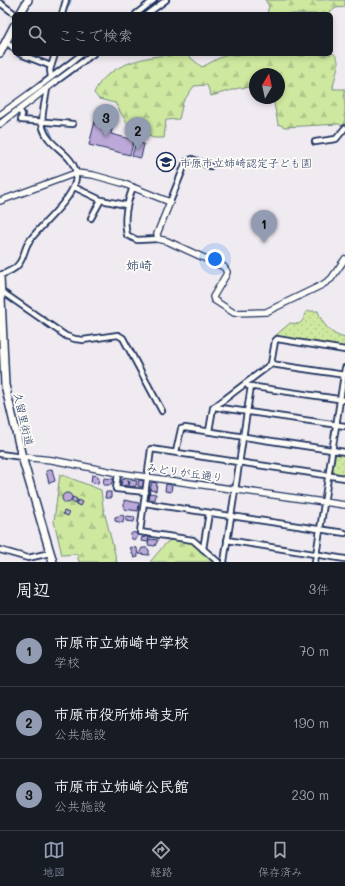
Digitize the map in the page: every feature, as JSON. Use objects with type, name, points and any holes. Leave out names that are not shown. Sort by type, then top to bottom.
[{"type":"main road","points":[[21,12],[28,0]]},
{"type":"main road","points":[[0,53],[12,30]]},
{"type":"main road","name":"久留里街道","points":[[0,276],[5,385],[22,457],[53,562]]},
{"type":"street","points":[[63,12],[66,0]]},
{"type":"street","points":[[139,12],[154,0]]},
{"type":"street","points":[[150,12],[166,0]]},
{"type":"street","points":[[0,3],[12,12]]},
{"type":"street","points":[[6,42],[12,47]]},
{"type":"street","points":[[25,56],[51,66]]},
{"type":"street","points":[[53,80],[51,66],[54,56]]},
{"type":"street","points":[[0,124],[47,88],[53,80],[80,56]]},
{"type":"street","points":[[0,115],[40,86],[53,80],[90,56]]},
{"type":"street","points":[[0,276],[18,266],[28,244],[74,187],[76,173],[71,160],[45,134],[43,122],[47,88]]},
{"type":"street","points":[[20,110],[22,114],[21,120],[73,124]]},
{"type":"street","points":[[315,142],[336,139],[345,128]]},
{"type":"street","points":[[158,239],[157,234],[186,162],[192,159],[210,166]]},
{"type":"street","points":[[0,201],[76,173],[93,175],[133,187],[170,202]]},
{"type":"street","points":[[74,187],[101,200],[126,205]]},
{"type":"street","points":[[133,187],[126,205],[127,212],[124,221],[126,235],[137,240],[158,239],[167,241],[224,267],[226,275],[213,297],[214,300],[234,313],[266,312],[322,286],[331,279],[345,259]]},
{"type":"street","points":[[91,218],[101,200]]},
{"type":"street","points":[[0,291],[66,336],[75,339],[118,335],[123,338],[162,411]]},
{"type":"street","points":[[209,431],[214,406],[271,364],[275,341],[277,339],[345,350]]},
{"type":"street","points":[[271,364],[345,375]]},
{"type":"street","points":[[315,562],[336,425],[343,400],[345,368]]},
{"type":"street","points":[[242,385],[343,400]]},
{"type":"street","points":[[224,562],[251,386]]},
{"type":"street","points":[[214,406],[345,426]]},
{"type":"street","points":[[176,452],[181,429],[185,428],[345,452]]},
{"type":"street","points":[[218,562],[193,540],[140,532],[151,449],[345,478]]},
{"type":"street","points":[[0,454],[22,457]]},
{"type":"street","name":"みどりが丘通り","points":[[22,457],[52,460],[118,473],[345,505]]},
{"type":"street","points":[[118,473],[116,489],[146,492]]},
{"type":"street","points":[[144,503],[345,533]]},
{"type":"street","points":[[203,549],[209,513]]},
{"type":"street","points":[[227,540],[345,558]]},
{"type":"street","points":[[0,550],[28,558],[50,553]]},
{"type":"green space","points":[[265,0],[345,0],[345,7],[336,8],[330,12],[268,12],[269,6]]},
{"type":"green space","points":[[333,54],[337,59],[338,68],[333,89],[345,89],[345,128],[339,124],[285,127],[278,124],[274,104],[285,104],[285,68],[249,68],[249,87],[239,88],[211,96],[207,85],[194,86],[183,102],[179,119],[166,120],[164,138],[153,138],[128,125],[115,103],[99,99],[94,93],[100,82],[110,73],[121,67],[147,58],[161,56],[188,56],[202,67],[223,56],[333,56]]},
{"type":"green space","points":[[307,311],[318,311],[322,320],[331,332],[345,338],[345,347],[275,336],[290,323],[299,324],[303,320]]},
{"type":"green space","points":[[336,453],[345,454],[345,475],[332,472]]},
{"type":"green space","points":[[60,474],[101,490],[103,507],[117,562],[79,562],[77,554],[62,555],[54,521]]},
{"type":"green space","points":[[172,539],[191,542],[213,562],[150,562],[166,543]]},
{"type":"building","points":[[97,113],[115,118],[111,134],[134,140],[130,155],[89,145]]},
{"type":"building","points":[[136,142],[144,144],[141,158],[132,156]]},
{"type":"building","points":[[52,469],[55,481],[49,483],[46,471]]},
{"type":"building","points":[[92,475],[98,476],[98,484],[91,482]]},
{"type":"building","points":[[104,478],[114,479],[114,483],[112,482],[111,485],[103,485]]},
{"type":"building","points":[[122,479],[129,480],[128,485],[121,486]]},
{"type":"building","points":[[130,480],[137,481],[136,486],[129,487]]},
{"type":"building","points":[[139,480],[145,481],[143,487],[138,486]]},
{"type":"building","points":[[152,482],[157,483],[156,491],[150,490]]},
{"type":"building","points":[[166,484],[172,485],[171,492],[165,491]]},
{"type":"building","points":[[106,492],[111,492],[111,498],[105,498]]},
{"type":"building","points":[[67,493],[72,498],[67,503],[62,498]]},
{"type":"building","points":[[149,493],[156,494],[155,500],[148,499]]},
{"type":"building","points":[[73,497],[77,499],[75,504],[71,501]]},
{"type":"building","points":[[78,500],[82,502],[80,506],[76,504]]},
{"type":"building","points":[[124,500],[139,503],[138,511],[124,509]]},
{"type":"building","points":[[64,511],[69,513],[68,516],[63,514]]},
{"type":"building","points":[[122,515],[124,516],[123,523],[115,521],[115,517]]},
{"type":"building","points":[[126,516],[135,517],[134,522],[126,521]]},
{"type":"building","points":[[134,533],[137,536],[134,539],[131,536]]},
{"type":"building","points":[[145,536],[149,537],[148,542],[141,541],[142,537],[145,538]]},
{"type":"building","points":[[149,539],[158,540],[155,546],[148,545]]},
{"type":"building","points":[[130,547],[137,548],[138,557],[134,558]]},
{"type":"building","points":[[142,548],[147,548],[149,550],[149,555],[139,554]]},
{"type":"waterway","points":[[66,12],[71,0]]},
{"type":"waterway","points":[[44,124],[49,129],[55,143]]},
{"type":"waterway","points":[[50,214],[66,196]]},
{"type":"place","name":"市原市立姉崎公民館","points":[[106,137]]},
{"type":"place","name":"市原市役所姉埼支所","points":[[138,150]]},
{"type":"place","name":"市原市立姉崎認定子ども園","points":[[166,162]]},
{"type":"place","name":"市原市立姉崎中学校","points":[[264,243]]},
{"type":"district","name":"姉崎","points":[[139,264]]}]
